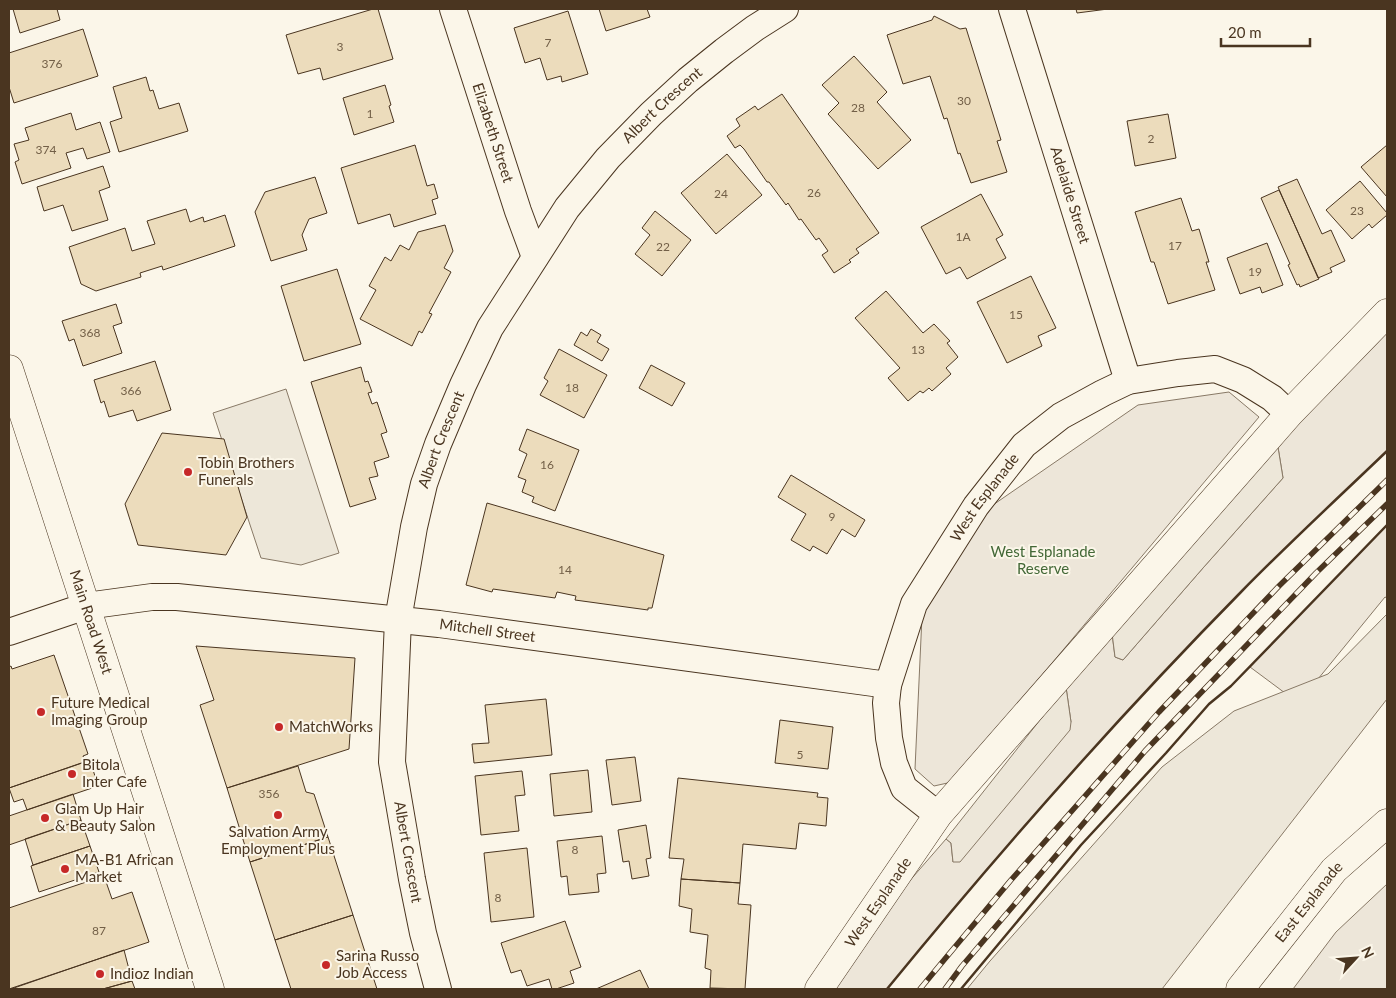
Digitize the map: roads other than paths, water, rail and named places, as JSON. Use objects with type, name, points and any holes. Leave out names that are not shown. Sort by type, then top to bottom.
[{"type":"street","name":"Elizabeth Street","points":[[454,9],[534,257]]},
{"type":"street","name":"Albert Crescent","points":[[438,989],[414,888],[392,762],[398,620],[414,527],[424,484],[438,444],[490,328],[567,208],[608,158],[688,80],[755,28],[785,9]]},
{"type":"street","name":"Adelaide Street","points":[[1012,9],[1128,381]]},
{"type":"street","name":"West Esplanade","points":[[819,989],[938,815],[1289,414],[1387,313]]},
{"type":"street","name":"West Esplanade","points":[[938,815],[904,788],[894,763],[889,738],[886,703],[888,686],[914,604],[976,506],[1024,445],[1061,416],[1128,381],[1178,373],[1215,369],[1243,380],[1272,398],[1289,414]]},
{"type":"street","name":"Main Road West","points":[[9,370],[210,989]]},
{"type":"street","name":"Mitchell Street","points":[[9,632],[86,606],[152,597],[177,597],[439,624],[888,686]]},
{"type":"street","name":"East Esplanade","points":[[1240,989],[1334,870],[1387,824]]},
{"type":"railway","points":[[920,989],[1011,880],[1159,712],[1279,586],[1387,480]]},
{"type":"railway","points":[[945,989],[962,966],[1145,751],[1316,573],[1387,504]]},
{"type":"place","name":"Tobin Brothers Funerals","points":[[188,472]]},
{"type":"place","name":"Future Medical Imaging Group","points":[[41,712]]},
{"type":"place","name":"MatchWorks","points":[[279,727]]},
{"type":"place","name":"Bitola Inter Cafe","points":[[72,774]]},
{"type":"place","name":"Salvation Army Employment Plus","points":[[278,815]]},
{"type":"place","name":"Glam Up Hair & Beauty Salon","points":[[45,818]]},
{"type":"place","name":"MA-B1 African Market","points":[[65,869]]},
{"type":"place","name":"Sarina Russo Job Access","points":[[326,965]]},
{"type":"place","name":"Indioz Indian","points":[[100,974]]},
{"type":"park label","name":"West Esplanade Reserve","points":[[1043,560]]}]
